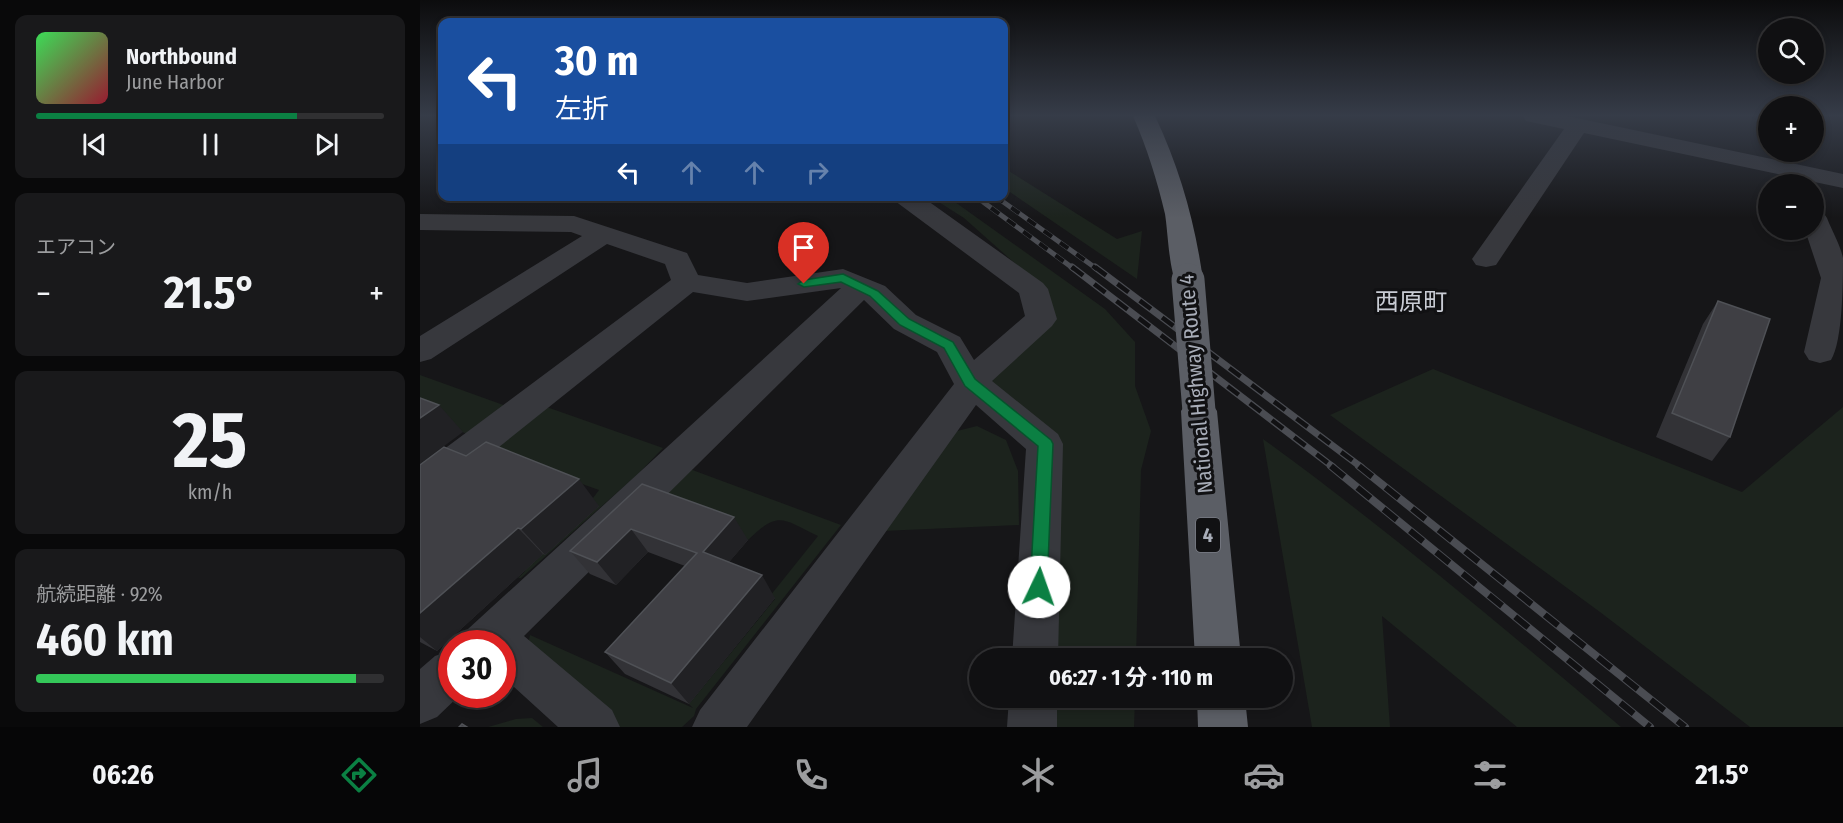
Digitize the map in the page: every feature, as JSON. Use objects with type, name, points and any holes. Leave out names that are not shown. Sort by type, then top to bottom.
[{"type":"highway","name":"National Highway Route 4","points":[[1158,150],[1170,179],[1185,245],[1217,648]]},
{"type":"highway","points":[[1222,708],[1223,727]]},
{"type":"street","points":[[1485,259],[1561,150]]},
{"type":"street","points":[[1711,150],[1786,174]]},
{"type":"street","points":[[1824,180],[1843,181]]},
{"type":"street","points":[[911,201],[1033,289],[1041,319],[970,382]]},
{"type":"street","points":[[420,222],[574,224],[677,259],[687,282]]},
{"type":"street","points":[[420,246],[462,222]]},
{"type":"street","points":[[420,351],[604,234]]},
{"type":"street","points":[[1820,352],[1836,278],[1822,240]]},
{"type":"street","points":[[420,488],[687,282],[747,292],[843,278],[874,293],[905,322],[949,345],[970,382],[1045,444],[1035,648]]},
{"type":"street","points":[[506,630],[860,286]]},
{"type":"street","points":[[717,727],[972,385],[970,382]]},
{"type":"street","points":[[516,661],[595,727]]},
{"type":"street","points":[[420,700],[438,684]]},
{"type":"street","points":[[1032,727],[1033,708]]},
{"type":"shaded area","points":[[1008,171],[1117,239],[1142,231],[1137,279],[1008,191]]},
{"type":"shaded area","points":[[937,201],[954,201],[1105,309],[1135,342],[1135,386],[1151,431],[1141,470],[1136,648],[1049,648],[1055,436],[986,381],[1046,291],[964,218]]},
{"type":"shaded area","points":[[1433,369],[1742,492],[1843,407],[1843,727],[1750,727],[1600,612],[1330,415]]},
{"type":"shaded area","points":[[420,375],[509,407],[470,435],[420,416]]},
{"type":"shaded area","points":[[541,405],[663,448],[638,474],[521,578],[518,578],[525,571],[517,567],[590,502],[599,490],[484,449]]},
{"type":"shaded area","points":[[977,426],[1006,440],[1018,471],[1019,525],[882,531],[949,433]]},
{"type":"shaded area","points":[[1263,439],[1400,544],[1621,727],[1517,727],[1382,616],[1390,727],[1312,727]]},
{"type":"shaded area","points":[[679,465],[841,525],[696,709],[694,716],[682,727],[618,727],[528,644],[530,635],[693,708],[689,704],[775,599],[770,596],[818,536],[781,520],[767,524],[748,540],[647,503]]},
{"type":"shaded area","points":[[1049,708],[1135,708],[1134,727],[1048,727]]},
{"type":"shaded area","points":[[532,718],[543,727],[488,727],[516,719]]},
{"type":"building","points":[[1718,301],[1770,319],[1730,437],[1672,413]]},
{"type":"building","points":[[420,398],[439,405],[420,418]]},
{"type":"building","points":[[486,442],[579,479],[521,529],[518,528],[420,613],[420,465],[444,447],[466,456]]},
{"type":"building","points":[[642,484],[734,517],[703,552],[762,575],[671,683],[605,652],[697,553],[631,529],[597,562],[570,551]]},
{"type":"railway","points":[[982,201],[1074,269]]},
{"type":"railway","points":[[1002,201],[1097,269]]},
{"type":"railway","points":[[1072,267],[1333,467]]},
{"type":"railway","points":[[1095,267],[1361,467]]},
{"type":"railway","points":[[1331,466],[1650,727]]},
{"type":"railway","points":[[1359,466],[1685,727]]},
{"type":"district","name":"西原町","points":[[1411,302]]},
{"type":"route","points":[[804,284],[843,278],[874,293],[905,322],[949,345],[970,382],[1045,444],[1039,587]]}]
